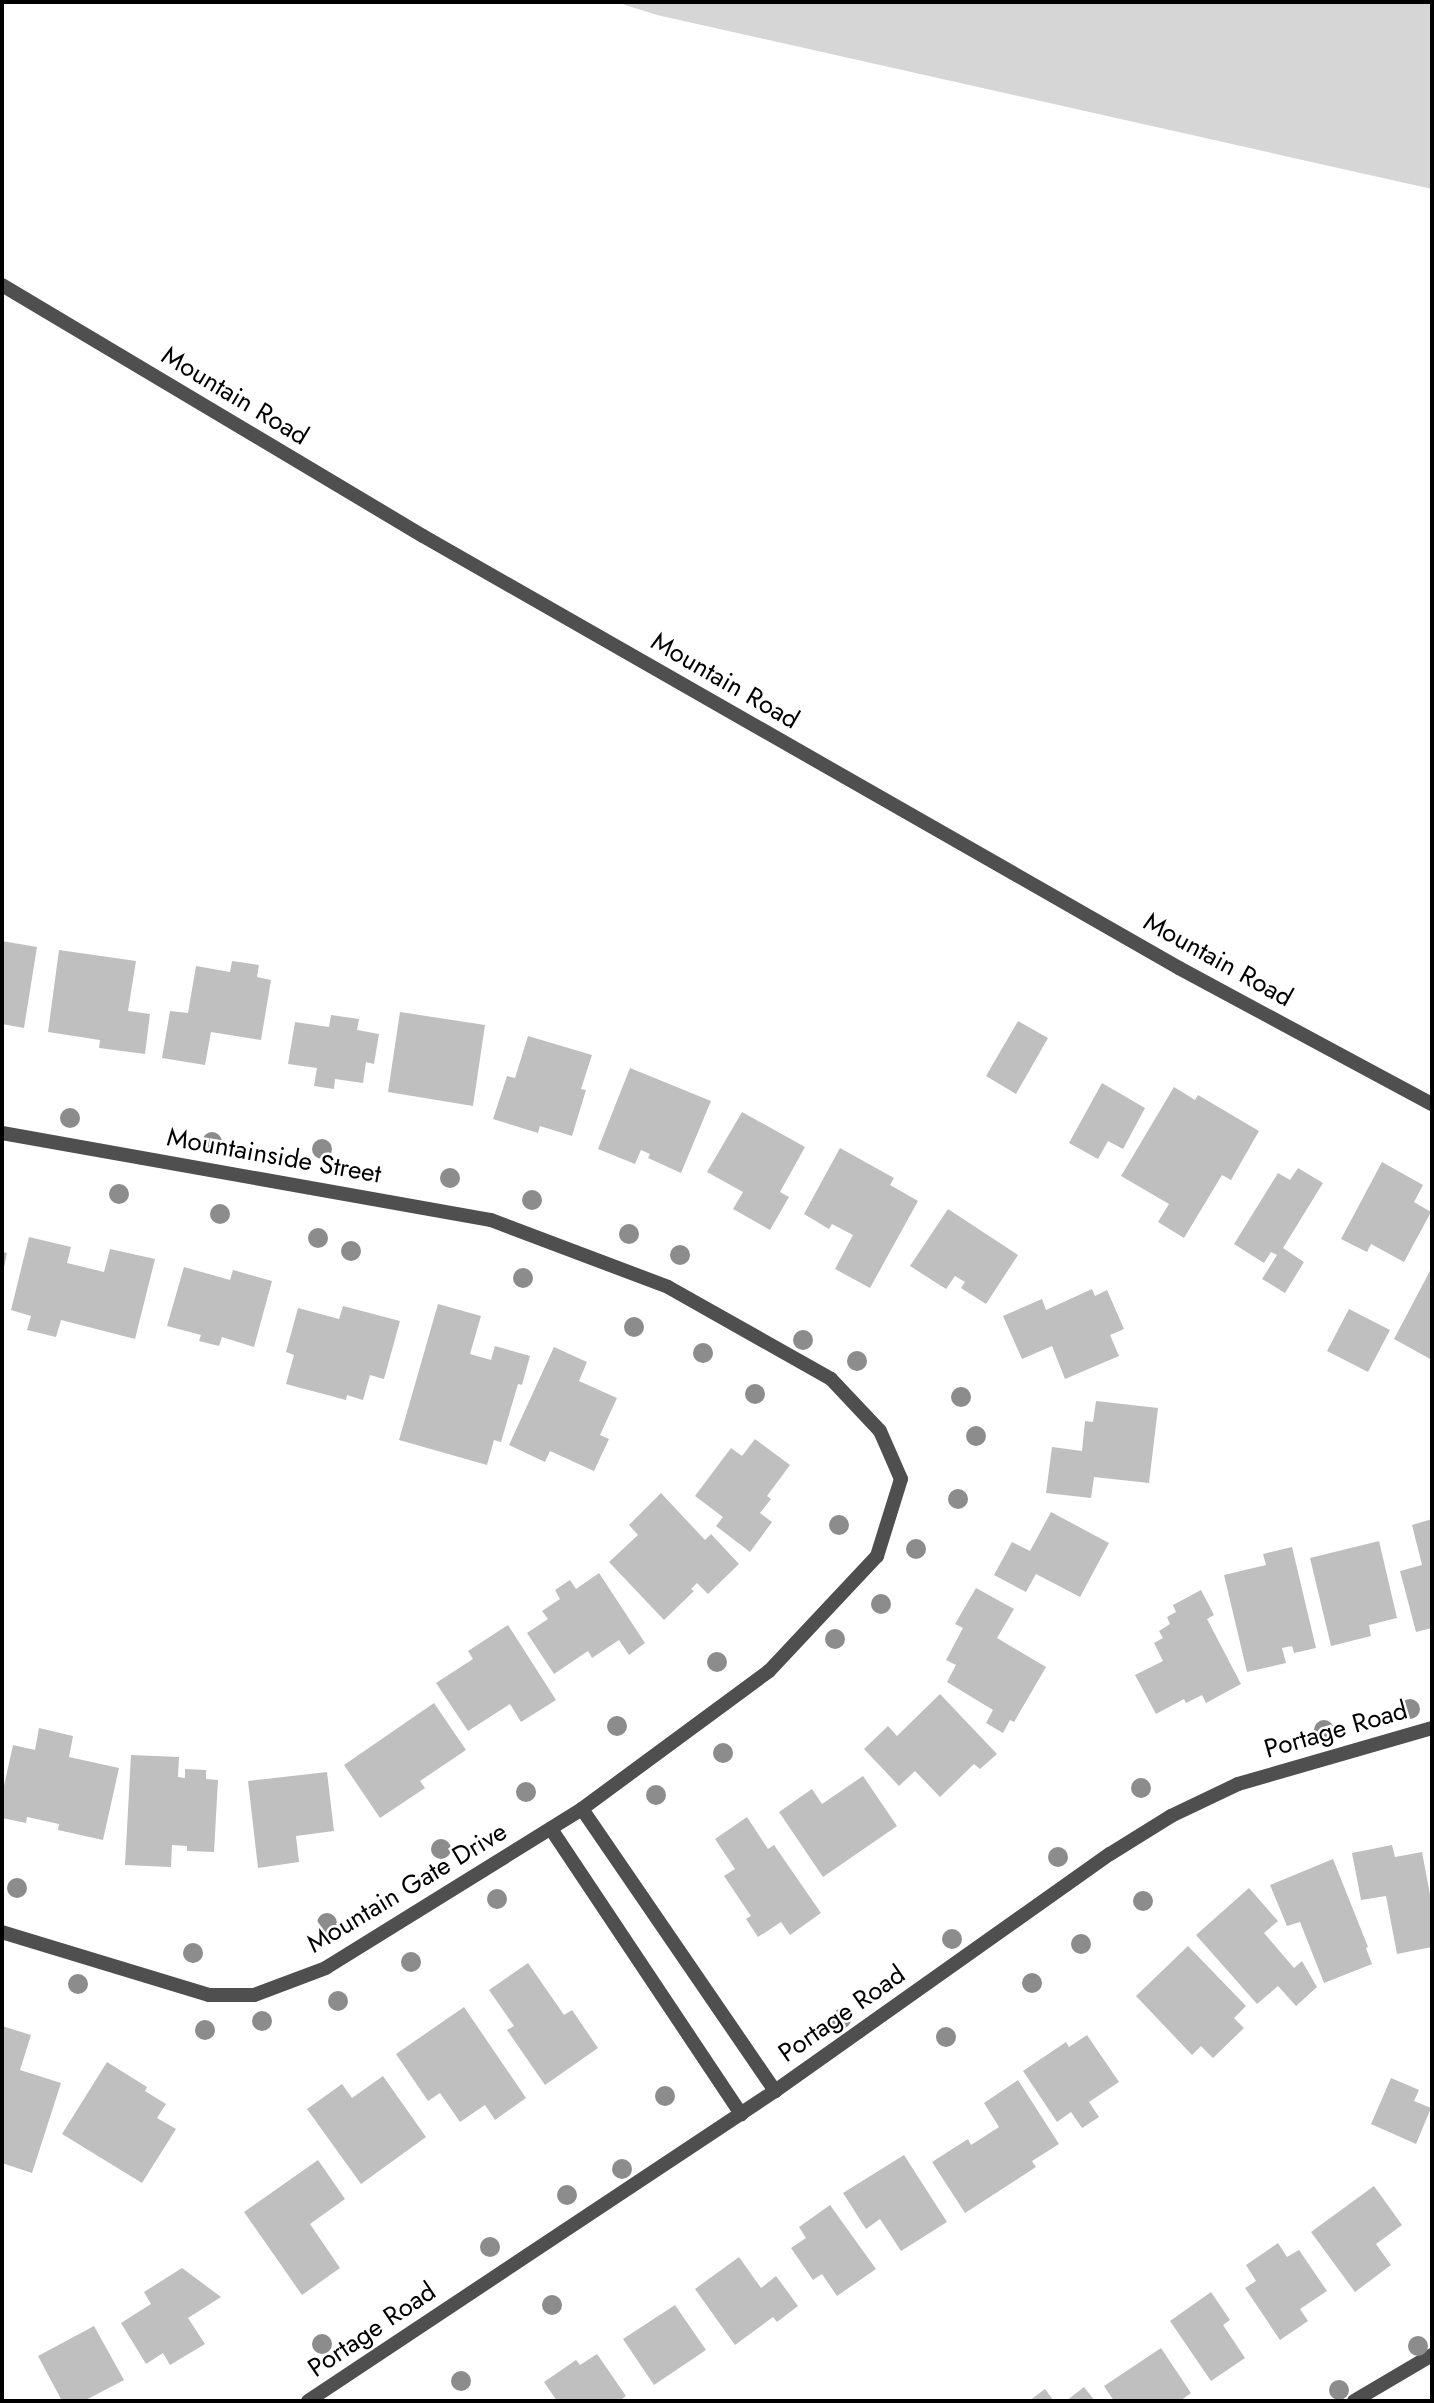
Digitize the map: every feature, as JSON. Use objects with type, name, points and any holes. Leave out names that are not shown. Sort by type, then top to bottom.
[{"type":"street","name":"Mountain Road","points":[[2,285],[471,564],[1179,968],[1432,1104]]},
{"type":"street","name":"Mountainside Street","points":[[2,1133],[491,1220],[535,1236]]},
{"type":"street","name":"Mountain Gate Drive","points":[[2,1932],[209,1995],[254,1995],[326,1968],[582,1809],[769,1671],[877,1556],[901,1479],[880,1431],[831,1379],[668,1287],[535,1236]]},
{"type":"street","name":"Portage Road","points":[[308,2401],[775,2091],[1110,1854],[1171,1816],[1238,1784],[1432,1728]]},
{"type":"street","points":[[582,1809],[775,2091]]},
{"type":"street","points":[[551,1829],[741,2114]]},
{"type":"street","points":[[1354,2401],[1432,2355]]},
{"type":"shaded area","points":[[616,2],[1432,2],[1432,189],[657,15]]},
{"type":"building","points":[[2,941],[37,947],[24,1028],[2,1024]]},
{"type":"building","points":[[59,950],[136,961],[128,1011],[150,1014],[145,1054],[99,1048],[100,1040],[48,1032]]},
{"type":"building","points":[[232,961],[259,965],[257,977],[271,980],[261,1040],[211,1032],[205,1065],[162,1058],[170,1011],[188,1013],[196,966],[230,972]]},
{"type":"building","points":[[400,1012],[485,1025],[473,1106],[388,1092]]},
{"type":"building","points":[[331,1015],[359,1019],[357,1030],[379,1034],[374,1064],[366,1062],[363,1083],[335,1079],[334,1089],[314,1086],[317,1068],[288,1064],[295,1022],[329,1027]]},
{"type":"building","points":[[1018,1021],[1048,1038],[1016,1094],[986,1076]]},
{"type":"building","points":[[528,1036],[592,1055],[581,1089],[586,1090],[572,1136],[540,1126],[538,1133],[493,1119],[507,1076],[515,1078]]},
{"type":"building","points":[[630,1068],[711,1101],[681,1173],[648,1158],[650,1154],[641,1150],[635,1164],[598,1149]]},
{"type":"building","points":[[1102,1083],[1145,1108],[1123,1149],[1108,1141],[1098,1159],[1069,1143]]},
{"type":"building","points":[[1174,1087],[1195,1100],[1198,1095],[1259,1131],[1231,1180],[1222,1175],[1184,1238],[1158,1222],[1169,1204],[1121,1176]]},
{"type":"building","points":[[742,1112],[805,1147],[780,1192],[789,1197],[770,1230],[733,1209],[743,1192],[707,1172]]},
{"type":"building","points":[[840,1148],[894,1178],[890,1185],[918,1201],[870,1288],[835,1269],[853,1235],[832,1224],[829,1229],[804,1214]]},
{"type":"building","points":[[1382,1162],[1423,1185],[1414,1202],[1431,1212],[1404,1262],[1371,1244],[1367,1252],[1341,1239]]},
{"type":"building","points":[[1298,1168],[1323,1183],[1283,1248],[1304,1262],[1285,1293],[1262,1279],[1277,1255],[1271,1252],[1264,1263],[1234,1244],[1278,1173],[1290,1180]]},
{"type":"building","points":[[948,1209],[1018,1255],[986,1304],[961,1288],[965,1282],[955,1276],[946,1289],[910,1266]]},
{"type":"building","points":[[29,1237],[71,1247],[67,1263],[104,1272],[110,1249],[155,1259],[135,1339],[61,1320],[56,1337],[27,1330],[31,1316],[11,1310]]},
{"type":"building","points":[[2,1252],[7,1253],[3,1272],[2,1272]]},
{"type":"building","points":[[184,1267],[230,1280],[233,1270],[272,1281],[254,1347],[222,1337],[219,1346],[199,1341],[201,1335],[167,1326]]},
{"type":"building","points":[[1432,1267],[1432,1360],[1394,1339]]},
{"type":"building","points":[[1092,1289],[1095,1296],[1107,1290],[1124,1329],[1110,1335],[1119,1356],[1065,1379],[1052,1346],[1022,1359],[1003,1316],[1042,1299],[1046,1310]]},
{"type":"building","points":[[438,1304],[481,1316],[470,1354],[491,1360],[495,1346],[530,1356],[522,1385],[518,1384],[501,1442],[494,1440],[487,1465],[399,1440]]},
{"type":"building","points":[[343,1306],[400,1321],[384,1379],[370,1375],[363,1400],[347,1395],[346,1400],[286,1384],[294,1355],[286,1352],[298,1308],[339,1319]]},
{"type":"building","points":[[1349,1309],[1390,1330],[1368,1372],[1327,1351]]},
{"type":"building","points":[[554,1347],[587,1362],[579,1381],[617,1398],[600,1435],[609,1439],[594,1471],[550,1451],[545,1462],[509,1445]]},
{"type":"building","points":[[1096,1401],[1158,1408],[1149,1483],[1094,1477],[1091,1498],[1046,1493],[1052,1447],[1082,1451],[1085,1421],[1093,1422]]},
{"type":"building","points":[[755,1439],[790,1465],[767,1496],[771,1499],[760,1513],[772,1522],[750,1552],[716,1526],[723,1517],[695,1496],[731,1448],[742,1456]]},
{"type":"building","points":[[661,1493],[705,1540],[711,1534],[739,1564],[708,1594],[697,1583],[691,1589],[694,1591],[664,1620],[609,1562],[638,1535],[629,1525]]},
{"type":"building","points":[[1051,1512],[1109,1543],[1080,1597],[1036,1574],[1026,1592],[994,1575],[1012,1542],[1030,1551]]},
{"type":"building","points":[[1432,1519],[1432,1628],[1416,1632],[1400,1571],[1422,1565],[1412,1525]]},
{"type":"building","points":[[1379,1541],[1397,1618],[1369,1625],[1371,1636],[1331,1646],[1310,1558]]},
{"type":"building","points":[[1292,1547],[1316,1648],[1294,1653],[1292,1646],[1282,1648],[1286,1663],[1247,1672],[1224,1575],[1266,1565],[1263,1554]]},
{"type":"building","points":[[599,1573],[645,1643],[629,1655],[619,1640],[592,1658],[588,1651],[554,1674],[527,1633],[548,1619],[542,1611],[560,1599],[555,1590],[570,1580],[576,1589]]},
{"type":"building","points":[[976,1588],[1014,1609],[997,1638],[1046,1667],[1014,1722],[1010,1720],[1003,1733],[986,1723],[993,1710],[947,1682],[956,1665],[946,1660],[963,1628],[955,1624]]},
{"type":"building","points":[[1201,1590],[1214,1615],[1207,1619],[1241,1684],[1206,1703],[1202,1695],[1186,1703],[1184,1699],[1156,1714],[1135,1675],[1163,1661],[1154,1643],[1163,1638],[1159,1631],[1170,1624],[1167,1617],[1176,1612],[1173,1605]]},
{"type":"building","points":[[508,1625],[556,1700],[521,1722],[510,1704],[468,1731],[436,1683],[473,1659],[468,1651]]},
{"type":"building","points":[[940,1694],[997,1754],[980,1769],[974,1764],[940,1797],[915,1771],[899,1786],[864,1749],[888,1726],[897,1736]]},
{"type":"building","points":[[434,1703],[466,1750],[420,1781],[425,1788],[380,1818],[344,1765]]},
{"type":"building","points":[[39,1728],[73,1736],[69,1757],[119,1768],[103,1840],[58,1830],[59,1824],[27,1817],[26,1823],[2,1818],[2,1795],[13,1745],[35,1750]]},
{"type":"building","points":[[131,1755],[179,1757],[178,1777],[185,1778],[185,1769],[206,1770],[206,1779],[218,1780],[214,1852],[187,1851],[187,1846],[172,1845],[171,1867],[125,1865]]},
{"type":"building","points":[[327,1772],[334,1831],[296,1836],[299,1862],[258,1868],[248,1781]]},
{"type":"building","points":[[863,1776],[897,1826],[823,1877],[779,1812],[812,1789],[822,1804]]},
{"type":"building","points":[[747,1817],[768,1849],[774,1845],[821,1913],[790,1935],[781,1922],[758,1937],[746,1919],[751,1916],[724,1876],[735,1869],[715,1839]]},
{"type":"building","points":[[1392,1845],[1395,1857],[1422,1852],[1432,1905],[1432,1947],[1397,1954],[1386,1896],[1361,1900],[1352,1853]]},
{"type":"building","points":[[1333,1859],[1368,1947],[1366,1948],[1372,1964],[1324,1983],[1300,1922],[1287,1926],[1270,1885]]},
{"type":"building","points":[[1249,1888],[1278,1921],[1264,1933],[1294,1968],[1302,1961],[1317,1987],[1296,2006],[1278,1986],[1257,2004],[1196,1935]]},
{"type":"building","points":[[1188,1946],[1246,2006],[1234,2018],[1244,2028],[1213,2058],[1201,2046],[1192,2055],[1136,1996]]},
{"type":"building","points":[[528,1963],[564,2015],[572,2010],[598,2048],[545,2085],[507,2030],[514,2026],[489,1990]]},
{"type":"building","points":[[464,2007],[526,2098],[495,2120],[485,2105],[460,2122],[440,2093],[428,2101],[396,2054]]},
{"type":"building","points":[[2,2026],[31,2035],[20,2070],[61,2083],[32,2173],[2,2163]]},
{"type":"building","points":[[1087,2035],[1119,2082],[1089,2102],[1099,2117],[1082,2128],[1071,2112],[1057,2122],[1023,2071],[1066,2042],[1069,2047]]},
{"type":"building","points":[[107,2062],[147,2087],[145,2091],[166,2104],[157,2118],[176,2129],[142,2183],[62,2134]]},
{"type":"building","points":[[383,2076],[426,2137],[361,2184],[307,2109],[342,2084],[352,2098]]},
{"type":"building","points":[[1391,2078],[1419,2090],[1414,2101],[1431,2108],[1416,2144],[1371,2124]]},
{"type":"building","points":[[1018,2080],[1059,2144],[1032,2161],[1036,2167],[965,2213],[932,2162],[968,2139],[971,2145],[999,2127],[984,2103]]},
{"type":"building","points":[[904,2155],[947,2222],[901,2251],[880,2219],[866,2229],[843,2193]]},
{"type":"building","points":[[318,2160],[345,2199],[310,2224],[340,2268],[302,2295],[244,2212]]},
{"type":"building","points":[[1374,2186],[1402,2225],[1376,2244],[1391,2265],[1355,2292],[1311,2232]]},
{"type":"building","points":[[830,2205],[876,2269],[837,2296],[822,2274],[813,2280],[791,2248],[806,2238],[799,2227]]},
{"type":"building","points":[[1278,2243],[1287,2257],[1299,2250],[1327,2291],[1300,2309],[1308,2321],[1280,2340],[1245,2288],[1256,2281],[1246,2265]]},
{"type":"building","points":[[739,2257],[761,2288],[776,2276],[798,2306],[777,2322],[773,2317],[735,2345],[695,2289]]},
{"type":"building","points":[[182,2268],[221,2297],[188,2318],[205,2344],[170,2365],[163,2353],[146,2364],[121,2323],[151,2304],[144,2292]]},
{"type":"building","points":[[1211,2292],[1230,2320],[1223,2325],[1245,2358],[1211,2381],[1170,2321]]},
{"type":"building","points":[[675,2305],[706,2350],[654,2385],[623,2339]]},
{"type":"building","points":[[94,2326],[124,2380],[84,2401],[62,2401],[38,2356]]},
{"type":"building","points":[[1161,2348],[1191,2393],[1180,2401],[1114,2401],[1104,2386]]},
{"type":"building","points":[[597,2354],[626,2396],[619,2401],[557,2401],[544,2382],[576,2360],[580,2365]]},
{"type":"building","points":[[1084,2387],[1095,2401],[1066,2401]]},
{"type":"building","points":[[1045,2389],[1054,2401],[1029,2401]]}]
